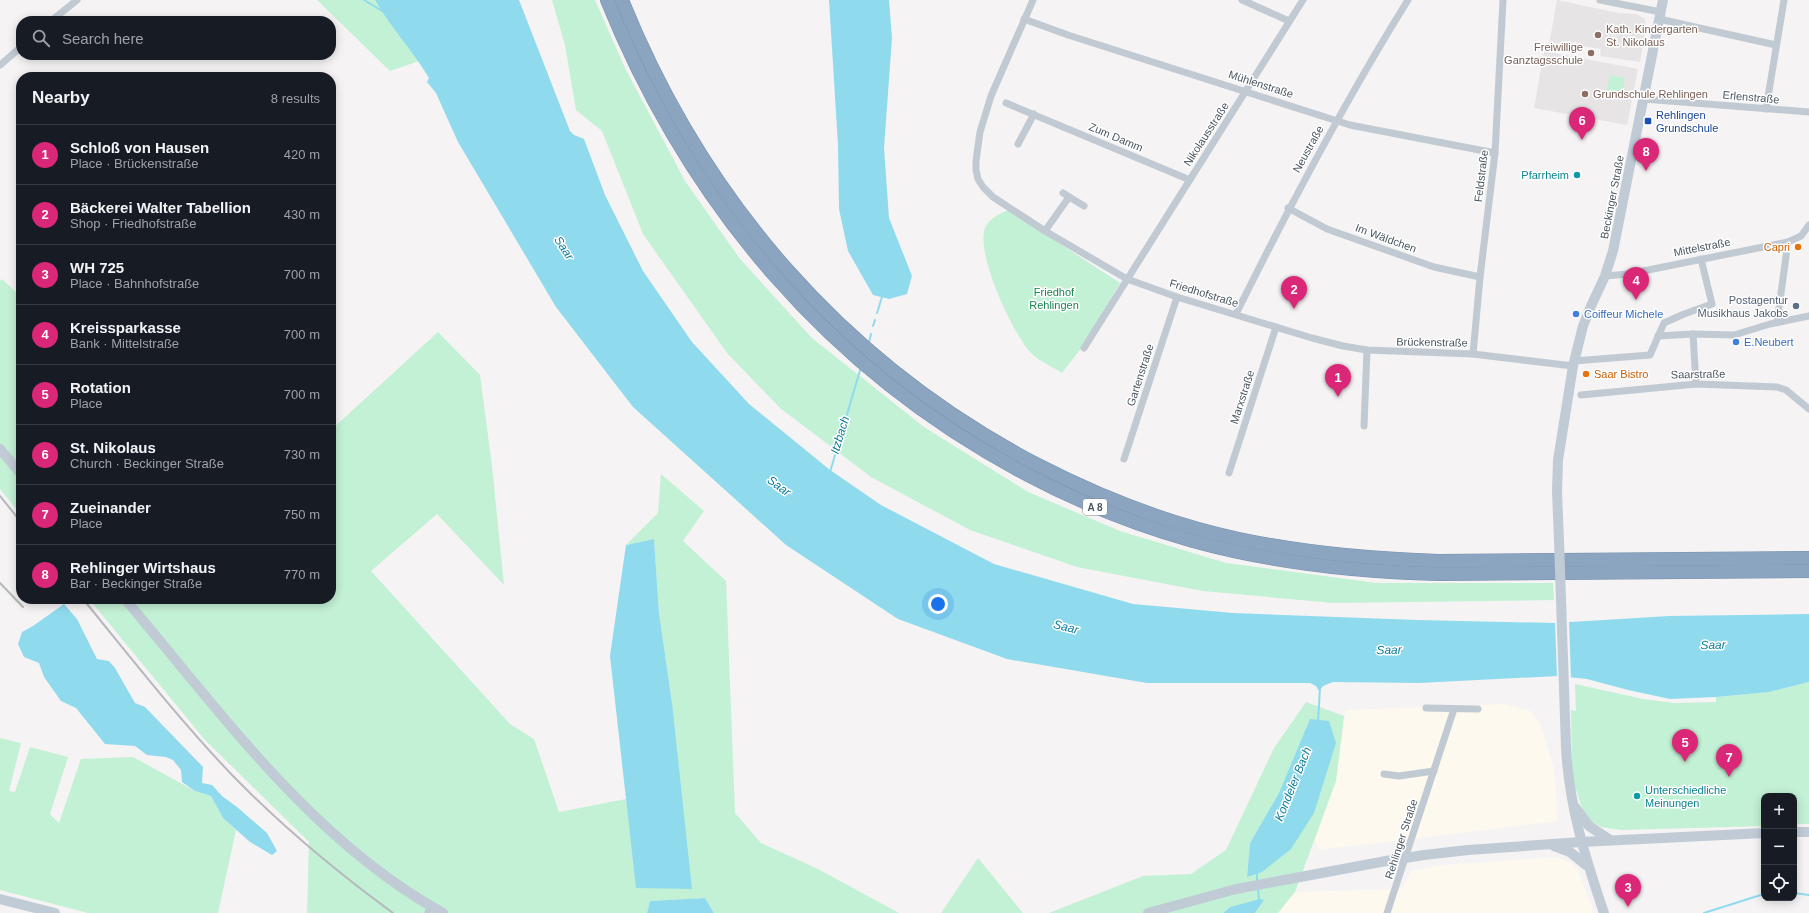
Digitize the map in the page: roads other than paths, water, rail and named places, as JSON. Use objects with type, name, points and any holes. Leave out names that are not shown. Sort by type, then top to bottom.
[{"type":"highway","name":"A 8","points":[[607,0],[633,59],[677,142],[700,180],[729,222],[788,294],[859,361],[922,411],[1000,460],[1051,487],[1128,520],[1180,538],[1234,552],[1320,567],[1403,574],[1809,572]]},
{"type":"highway","name":"A 8","points":[[622,0],[666,96],[708,166],[740,214],[799,284],[868,351],[930,400],[1006,448],[1064,478],[1133,508],[1172,521],[1237,538],[1322,553],[1404,560],[1439,561],[1809,558]]},
{"type":"main road","name":"Beckinger Straße","points":[[1603,911],[1588,866],[1571,802],[1566,747],[1557,475],[1568,394],[1574,363],[1591,306],[1605,276],[1613,251],[1664,0]]},
{"type":"main road","points":[[0,449],[16,468]]},
{"type":"main road","points":[[129,604],[274,775],[311,813],[349,848],[394,882],[443,913]]},
{"type":"main road","points":[[1571,802],[1589,826],[1610,840]]},
{"type":"main road","points":[[1797,832],[1809,832]]},
{"type":"main road","points":[[1148,913],[1236,889],[1276,880],[1424,855],[1548,844],[1761,833]]},
{"type":"main road","points":[[1548,844],[1570,852],[1588,866]]},
{"type":"main road","points":[[0,899],[55,913]]},
{"type":"street","points":[[57,16],[77,0]]},
{"type":"street","name":"Friedhofstraße","points":[[1033,0],[991,96],[980,132],[976,170],[978,179],[983,187],[993,197],[1045,231],[1126,279],[1177,297],[1276,327],[1343,346],[1367,350]]},
{"type":"street","points":[[1242,0],[1289,21]]},
{"type":"street","name":"Nikolausstraße","points":[[1084,348],[1126,279],[1303,0]]},
{"type":"street","name":"Neustraße","points":[[1236,314],[1288,208],[1408,0]]},
{"type":"street","name":"Feldstraße","points":[[1474,354],[1480,277],[1495,153],[1503,0]]},
{"type":"street","points":[[1600,0],[1776,45]]},
{"type":"street","points":[[1766,109],[1784,0]]},
{"type":"street","name":"Mühlenstraße","points":[[1024,19],[1068,35],[1365,129],[1495,153]]},
{"type":"street","points":[[0,66],[16,52]]},
{"type":"street","name":"Erlenstraße","points":[[1643,98],[1809,112]]},
{"type":"street","name":"Zum Damm","points":[[1006,103],[1190,180]]},
{"type":"street","points":[[1018,144],[1034,114]]},
{"type":"street","points":[[1045,231],[1066,195],[1084,206]]},
{"type":"street","name":"Im Wäldchen","points":[[1288,208],[1327,229],[1434,267],[1480,277]]},
{"type":"street","name":"Mittelstraße","points":[[1605,276],[1628,274],[1788,242],[1801,236],[1808,229]]},
{"type":"street","points":[[1777,322],[1788,242]]},
{"type":"street","points":[[1701,259],[1712,304],[1668,321],[1661,328],[1658,336],[1693,334],[1734,335],[1777,322],[1809,316]]},
{"type":"street","name":"Gartenstraße","points":[[1124,459],[1177,297]]},
{"type":"street","name":"Marxstraße","points":[[1230,473],[1276,327]]},
{"type":"street","points":[[1693,334],[1696,384]]},
{"type":"street","name":"Brückenstraße","points":[[1367,350],[1474,354],[1574,363],[1650,355],[1658,336]]},
{"type":"street","points":[[1364,426],[1367,350]]},
{"type":"street","name":"Saarstraße","points":[[1581,395],[1696,384],[1780,388],[1796,396],[1809,409]]},
{"type":"street","points":[[1426,708],[1478,709]]},
{"type":"street","name":"Rehlinger Straße","points":[[1387,913],[1454,709]]},
{"type":"street","points":[[1384,774],[1399,776],[1434,771]]},
{"type":"water","name":"Saar","points":[[375,0],[519,0],[570,131],[574,135],[584,139],[605,195],[643,271],[692,342],[749,404],[830,470],[881,505],[994,564],[1133,604],[1233,613],[1417,620],[1554,623],[1669,616],[1809,614],[1809,682],[1769,692],[1716,697],[1670,699],[1587,679],[1558,676],[1419,683],[1333,682],[1323,686],[1319,691],[1316,686],[1310,683],[1147,683],[1007,659],[898,619],[786,545],[633,407],[556,307],[458,142],[436,93],[427,82],[429,78]]},
{"type":"water","points":[[829,0],[889,0],[892,38],[884,148],[889,218],[912,276],[907,294],[889,299],[873,295],[848,251],[839,209],[838,145]]},
{"type":"water","points":[[654,539],[659,613],[672,703],[692,889],[636,888],[610,656],[626,545]]},
{"type":"water","points":[[64,604],[77,619],[97,659],[109,661],[115,668],[135,703],[145,707],[203,767],[202,783],[212,785],[222,796],[267,833],[277,851],[272,855],[250,842],[223,818],[211,796],[195,791],[182,782],[181,770],[173,760],[166,757],[147,755],[135,746],[105,744],[76,708],[61,701],[44,677],[39,663],[24,657],[18,644],[22,632]]},
{"type":"water","points":[[1310,719],[1329,721],[1336,743],[1314,813],[1291,849],[1262,872],[1247,877],[1250,843],[1279,793]]},
{"type":"water","points":[[705,898],[714,913],[647,913],[650,901]]},
{"type":"water","points":[[1260,899],[1264,900],[1255,913],[1223,913],[1230,907]]},
{"type":"waterway","points":[[364,0],[384,12]]},
{"type":"waterway","name":"Itzbach","points":[[877,313],[882,297]]},
{"type":"waterway","name":"Itzbach","points":[[873,326],[875,320]]},
{"type":"waterway","name":"Itzbach","points":[[869,342],[871,334]]},
{"type":"waterway","name":"Itzbach","points":[[830,472],[861,367]]},
{"type":"waterway","name":"Kondeler Bach","points":[[1318,722],[1320,688]]},
{"type":"waterway","name":"Kondeler Bach","points":[[1257,872],[1257,881]]},
{"type":"waterway","name":"Kondeler Bach","points":[[1258,888],[1259,901]]},
{"type":"waterway","points":[[1797,893],[1809,895]]},
{"type":"waterway","points":[[1704,913],[1761,895]]},
{"type":"railway","points":[[0,496],[16,516]]},
{"type":"railway","points":[[0,583],[16,600]]},
{"type":"railway","points":[[20,604],[23,607]]},
{"type":"railway","points":[[87,604],[175,712],[234,777],[272,814],[311,848],[393,913]]},
{"type":"place","name":"Kath. Kindergarten St. Nikolaus","points":[[1598,35]]},
{"type":"place","name":"Freiwillige Ganztagsschule","points":[[1591,53]]},
{"type":"place","name":"Grundschule Rehlingen","points":[[1585,94]]},
{"type":"place","name":"Rehlingen Grundschule","points":[[1648,121]]},
{"type":"place","name":"St. Nikolaus","points":[[1582,140]]},
{"type":"place","name":"Rehlinger Wirtshaus","points":[[1646,171]]},
{"type":"place","name":"Pfarrheim","points":[[1577,175]]},
{"type":"place","name":"Capri","points":[[1798,247]]},
{"type":"place","name":"Kreissparkasse","points":[[1636,300]]},
{"type":"place","name":"Postagentur Musikhaus Jakobs","points":[[1796,306]]},
{"type":"place","name":"Bäckerei Walter Tabellion","points":[[1294,309]]},
{"type":"place","name":"Coiffeur Michele","points":[[1576,314]]},
{"type":"place","name":"E.Neubert","points":[[1736,342]]},
{"type":"place","name":"Saar Bistro","points":[[1586,374]]},
{"type":"place","name":"Schloß von Hausen","points":[[1338,397]]},
{"type":"place","name":"Rotation","points":[[1685,762]]},
{"type":"place","name":"Zueinander","points":[[1729,777]]},
{"type":"place","name":"Unterschiedliche Meinungen","points":[[1637,796]]},
{"type":"place","name":"WH 725","points":[[1628,907]]},
{"type":"park label","name":"Friedhof Rehlingen","points":[[1054,298]]}]
